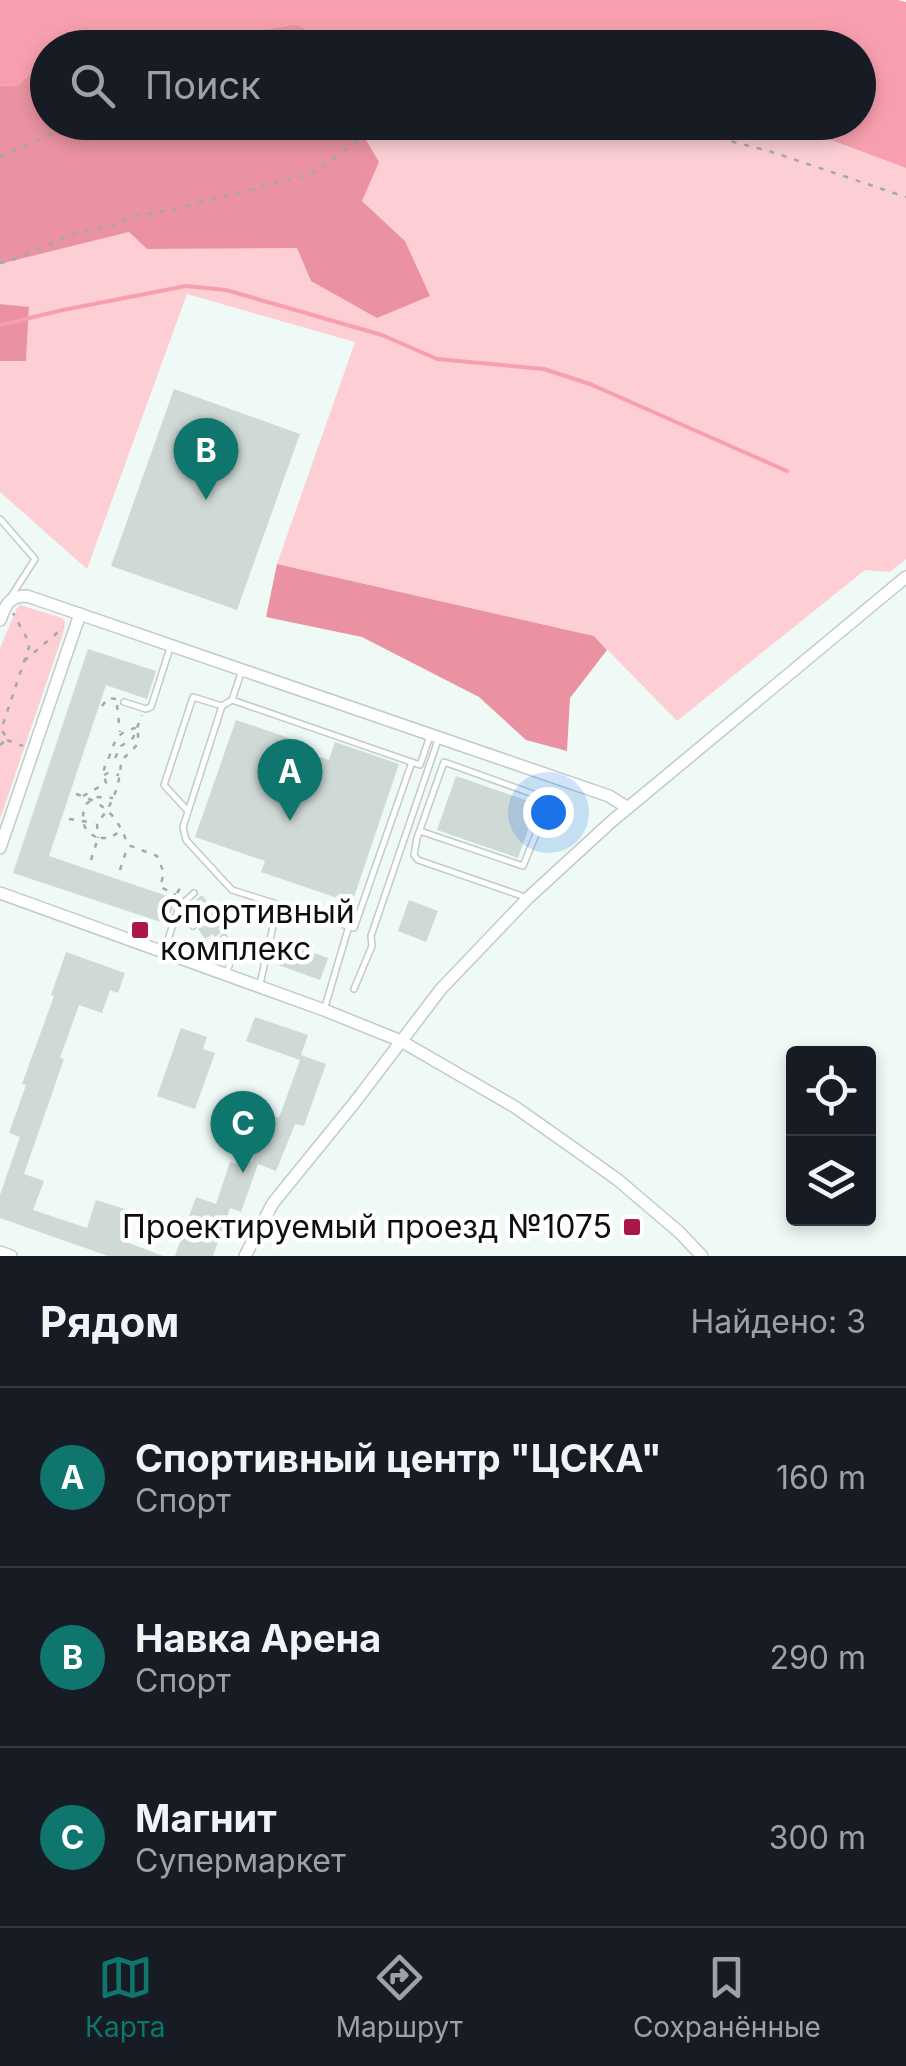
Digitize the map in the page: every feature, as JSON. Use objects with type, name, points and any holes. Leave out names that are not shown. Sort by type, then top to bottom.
[{"type":"street","points":[[246,1256],[273,1203],[441,989],[528,898],[628,808],[906,577]]},
{"type":"street","points":[[0,620],[16,596],[26,596],[610,796],[628,808]]},
{"type":"street","points":[[0,848],[80,614]]},
{"type":"street","points":[[0,893],[402,1042],[514,1107],[576,1150],[630,1190],[702,1256]]},
{"type":"street","points":[[0,1252],[11,1256]]},
{"type":"lane","points":[[0,519],[35,559],[10,606]]},
{"type":"lane","points":[[124,702],[151,708],[171,646]]},
{"type":"lane","points":[[242,670],[232,700],[222,706],[184,827],[186,840],[232,890],[354,928],[412,762]]},
{"type":"lane","points":[[188,812],[164,785],[193,697],[222,706]]},
{"type":"lane","points":[[232,700],[420,765],[434,736]]},
{"type":"lane","points":[[354,989],[372,946],[371,936],[434,736]]},
{"type":"lane","points":[[420,831],[522,866],[550,800],[444,762],[420,831],[414,855],[418,860],[528,898]]},
{"type":"lane","points":[[163,952],[180,905],[194,893]]},
{"type":"lane","points":[[259,987],[278,904]]},
{"type":"lane","points":[[180,905],[193,926]]},
{"type":"lane","points":[[324,1010],[349,926]]},
{"type":"lane","points":[[224,938],[233,954],[226,975]]},
{"type":"path","points":[[0,156],[36,140]]},
{"type":"path","points":[[0,262],[135,216],[314,173],[358,140]]},
{"type":"path","points":[[726,140],[906,197]]},
{"type":"path","points":[[6,740],[1,730],[30,644],[10,606]]},
{"type":"path","points":[[23,662],[68,624]]},
{"type":"path","points":[[102,706],[108,698],[124,702]]},
{"type":"path","points":[[116,699],[120,734]]},
{"type":"path","points":[[91,860],[98,838],[97,823],[113,804],[120,776],[121,746],[133,738],[144,709]]},
{"type":"path","points":[[106,783],[102,770],[112,747],[120,734],[138,727]]},
{"type":"path","points":[[108,760],[118,759],[138,744],[138,727]]},
{"type":"path","points":[[0,745],[6,740]]},
{"type":"path","points":[[6,740],[27,748]]},
{"type":"path","points":[[104,776],[120,776]]},
{"type":"path","points":[[106,783],[115,787]]},
{"type":"path","points":[[83,796],[106,783]]},
{"type":"path","points":[[76,794],[91,798],[108,810],[122,829],[128,844],[120,870]]},
{"type":"path","points":[[113,798],[91,798],[84,805],[83,823],[87,832],[98,838],[110,838],[122,829]]},
{"type":"path","points":[[69,819],[97,823]]},
{"type":"path","points":[[128,844],[157,856],[164,873],[160,887],[176,894]]},
{"type":"path","points":[[180,905],[176,894],[184,882]]},
{"type":"shaded area","points":[[0,0],[906,2],[906,168],[831,140],[876,140],[876,30],[307,30],[296,24],[266,30],[30,30],[30,74],[18,85],[0,86]]},
{"type":"shaded area","points":[[296,24],[307,30],[266,30]]},
{"type":"shaded area","points":[[30,74],[30,140],[366,140],[379,162],[362,201],[405,241],[430,296],[377,318],[311,281],[297,248],[147,249],[129,232],[0,264],[0,86],[18,85]]},
{"type":"shaded area","points":[[359,140],[831,140],[906,168],[906,559],[890,572],[865,570],[677,721],[594,636],[277,564],[355,342],[187,294],[87,569],[0,492],[0,361],[26,361],[29,308],[0,304],[0,264],[129,232],[147,249],[405,241],[362,201]]},
{"type":"shaded area","points":[[0,304],[29,307],[26,361],[0,361]]},
{"type":"shaded area","points":[[277,564],[594,636],[607,650],[570,698],[567,751],[526,740],[479,697],[362,637],[266,617]]},
{"type":"shaded area","points":[[20,605],[65,621],[0,819],[0,648]]},
{"type":"building","points":[[174,389],[300,434],[237,610],[111,566]]},
{"type":"building","points":[[88,649],[156,671],[147,699],[106,685],[49,856],[176,899],[167,924],[13,873]]},
{"type":"building","points":[[236,720],[289,738],[286,746],[329,760],[335,742],[399,764],[352,903],[261,872],[265,861],[195,837]]},
{"type":"building","points":[[456,776],[537,804],[518,858],[437,830]]},
{"type":"building","points":[[202,895],[227,928],[205,939],[198,929],[205,924],[190,905]]},
{"type":"building","points":[[409,900],[438,911],[426,942],[398,931]]},
{"type":"building","points":[[285,943],[328,958],[320,980],[278,965],[280,961],[275,959]]},
{"type":"building","points":[[66,952],[125,973],[118,993],[110,990],[102,1013],[79,1005],[24,1174],[44,1181],[33,1210],[87,1228],[96,1200],[131,1211],[121,1240],[163,1256],[108,1256],[0,1218],[0,1195],[20,1137],[9,1133]]},
{"type":"building","points":[[255,1017],[308,1035],[301,1055],[326,1064],[304,1126],[295,1124],[276,1171],[258,1164],[241,1212],[230,1208],[213,1256],[175,1256],[196,1197],[216,1204],[230,1162],[236,1164],[239,1158],[252,1162],[266,1121],[272,1123],[274,1116],[279,1118],[300,1060],[246,1041]]},
{"type":"building","points":[[181,1028],[207,1037],[203,1049],[215,1053],[195,1109],[157,1096]]},
{"type":"waterway","points":[[0,325],[186,286],[226,290],[382,335],[437,359],[544,369],[590,384],[787,471]]},
{"type":"place","name":"Навка Арена","points":[[206,500]]},
{"type":"place","name":"Спортивный центр \"ЦСКА\"","points":[[290,821]]},
{"type":"place","name":"Спортивный комплекс","points":[[140,930]]},
{"type":"place","name":"Магнит","points":[[243,1173]]},
{"type":"place","name":"Проектируемый проезд №1075","points":[[632,1227]]}]
